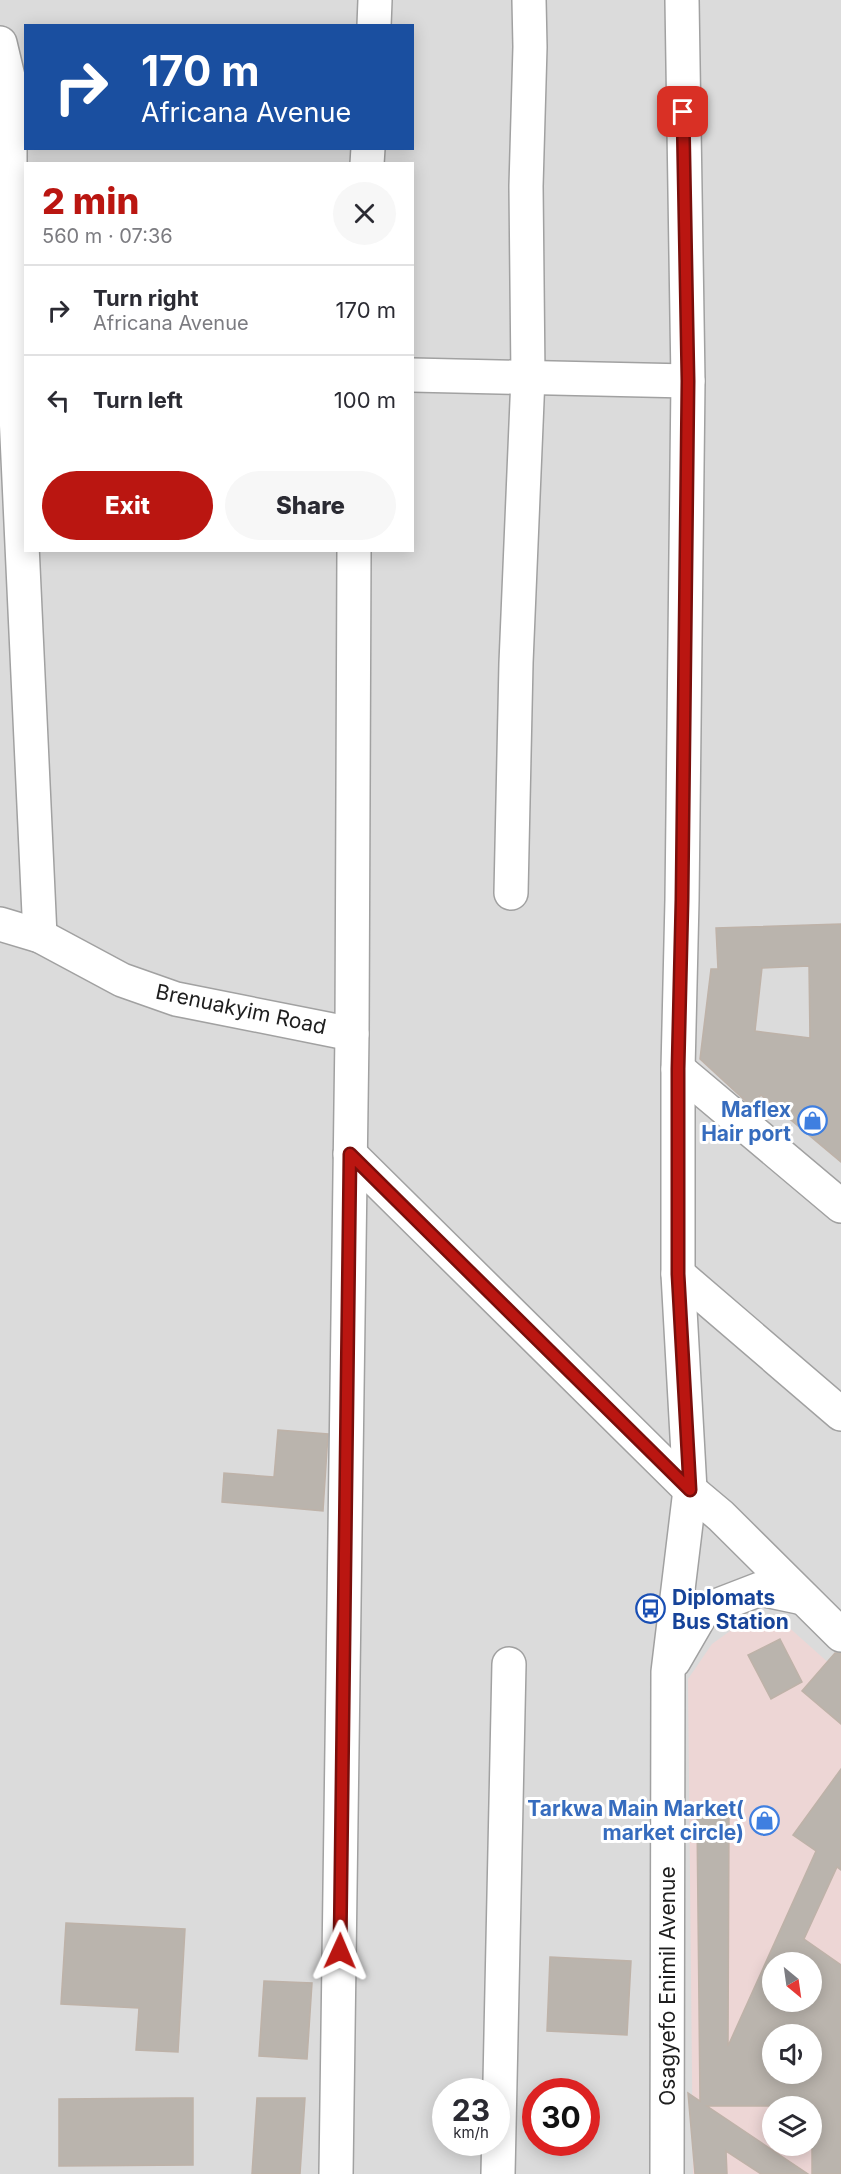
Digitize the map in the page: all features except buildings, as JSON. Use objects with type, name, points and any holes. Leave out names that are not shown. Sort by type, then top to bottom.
[{"type":"street","points":[[374,24],[375,0]]},
{"type":"street","points":[[512,892],[516,663],[528,377],[526,186],[529,0]]},
{"type":"street","name":"Osagyefo Enimil Avenue","points":[[667,2174],[668,1672],[690,1490],[678,1274],[678,1069],[688,381],[682,0]]},
{"type":"street","points":[[0,43],[10,85],[10,284],[40,936]]},
{"type":"street","points":[[414,375],[688,381]]},
{"type":"street","points":[[336,2174],[352,1034],[354,552]]},
{"type":"street","name":"Brenuakyim Road","points":[[0,924],[40,936],[122,980],[176,999],[352,1034]]},
{"type":"street","points":[[678,1069],[841,1206]]},
{"type":"street","points":[[350,1154],[690,1490],[728,1523],[841,1635]]},
{"type":"street","points":[[678,1274],[841,1414]]},
{"type":"street","points":[[668,1672],[703,1611],[760,1589],[803,1598]]},
{"type":"street","points":[[498,2174],[509,1664]]},
{"type":"shaded area","points":[[0,0],[841,0],[841,2174],[0,2174]]},
{"type":"shaded area","name":"Tarkwa Main Market( market circle)","points":[[763,1619],[784,1623],[841,1674],[841,2174],[693,2174],[688,1679],[712,1644],[737,1626]]},
{"type":"place","name":"Maflex Hair port","points":[[812,1121]]},
{"type":"place","name":"Diplomats Bus Station","points":[[651,1609]]},
{"type":"place","name":"Tarkwa Main Market( market circle)","points":[[765,1820]]},
{"type":"route","points":[[340,1951],[350,1154],[690,1490],[678,1274],[678,1069],[688,381],[683,112]]}]
